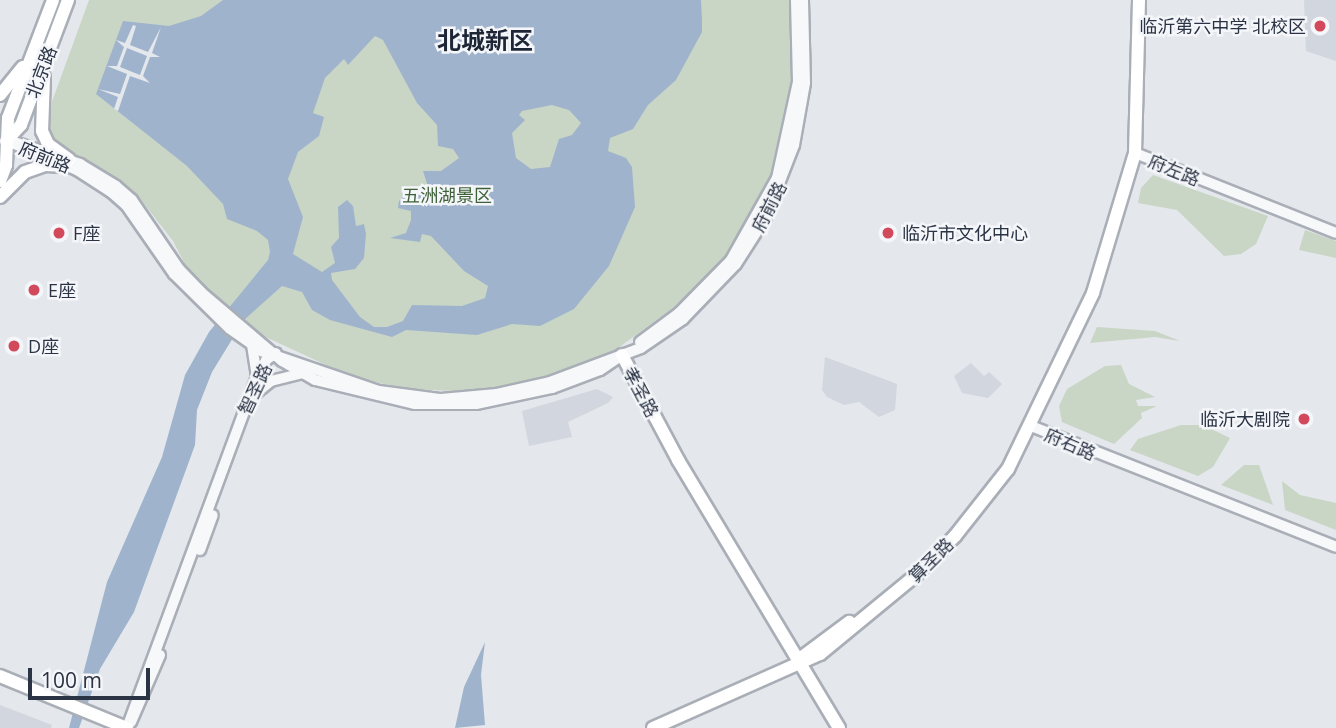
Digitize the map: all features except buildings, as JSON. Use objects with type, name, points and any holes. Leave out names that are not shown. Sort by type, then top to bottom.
[{"type":"main road","name":"北京路","points":[[0,181],[2,142],[8,118],[53,0]]},
{"type":"main road","name":"北京路","points":[[2,142],[21,125],[68,0]]},
{"type":"main road","name":"算圣路","points":[[1135,153],[1139,0]]},
{"type":"main road","name":"算圣路","points":[[653,728],[829,647],[923,568],[984,502],[1031,426],[1045,409],[1100,296],[1135,153],[1145,73],[1146,0]]},
{"type":"main road","points":[[0,95],[34,52]]},
{"type":"main road","points":[[47,56],[42,131],[48,144],[67,162]]},
{"type":"main road","points":[[0,197],[25,172],[45,165],[67,162]]},
{"type":"main road","name":"孝圣路","points":[[622,355],[678,460],[839,728]]},
{"type":"main road","name":"孝圣路","points":[[799,660],[806,684],[832,728]]},
{"type":"main road","name":"算圣路","points":[[674,728],[744,695],[799,660]]},
{"type":"main road","points":[[0,676],[127,728]]},
{"type":"main road","points":[[0,684],[67,705]]},
{"type":"street","name":"府前路","points":[[276,353],[302,373],[378,398],[452,405],[528,396],[600,370],[704,289],[731,260],[760,214],[777,178],[795,107],[800,47],[796,0]]},
{"type":"street","name":"府前路","points":[[2,142],[67,162],[105,178],[131,200],[198,294],[250,341],[358,386],[441,399],[526,389],[622,355],[655,339],[709,294],[736,264],[766,217],[784,181],[802,108],[807,39],[803,0]]},
{"type":"street","name":"府左路","points":[[1135,153],[1336,231]]},
{"type":"street","points":[[250,341],[257,376]]},
{"type":"street","name":"智圣路","points":[[127,728],[257,376],[276,353]]},
{"type":"street","name":"智圣路","points":[[127,728],[142,705],[256,394],[276,353]]},
{"type":"street","points":[[256,394],[271,380],[302,373]]},
{"type":"street","name":"府右路","points":[[1031,426],[1336,545]]},
{"type":"shaded area","name":"临沂第六中学 北校区","points":[[1304,0],[1336,0],[1336,61],[1306,51]]},
{"type":"shaded area","points":[[825,357],[897,384],[895,410],[879,417],[859,402],[844,405],[827,397],[822,390]]},
{"type":"shaded area","points":[[971,363],[984,376],[989,372],[1002,384],[988,398],[962,393],[954,376]]},
{"type":"shaded area","points":[[597,389],[613,397],[608,403],[568,422],[572,437],[529,446],[522,411]]},
{"type":"shaded area","points":[[0,705],[52,725],[51,728],[0,728]]},
{"type":"green space","name":"五洲湖景区","points":[[89,0],[789,0],[794,29],[793,98],[778,158],[760,204],[717,268],[670,310],[614,351],[543,378],[477,392],[407,389],[352,377],[257,333],[189,272],[173,241],[138,196],[61,146],[51,134],[46,118]]},
{"type":"green space","points":[[1153,175],[1268,216],[1256,244],[1241,254],[1224,256],[1177,210],[1138,203],[1141,188]]},
{"type":"green space","points":[[1305,230],[1336,241],[1336,258],[1299,250]]},
{"type":"green space","points":[[1097,327],[1155,331],[1180,341],[1155,337],[1090,343]]},
{"type":"green space","points":[[1121,365],[1129,384],[1155,397],[1136,400],[1138,406],[1157,406],[1141,413],[1142,418],[1114,444],[1062,422],[1059,406],[1067,389],[1105,366]]},
{"type":"green space","points":[[1181,425],[1203,425],[1230,438],[1213,467],[1198,476],[1130,450],[1138,439]]},
{"type":"green space","points":[[1244,465],[1259,465],[1273,505],[1221,485]]},
{"type":"green space","points":[[1282,481],[1300,495],[1336,503],[1336,530],[1285,510]]},
{"type":"water","points":[[223,0],[701,0],[702,32],[676,80],[648,105],[633,129],[610,138],[608,151],[626,158],[632,167],[635,207],[609,266],[574,309],[540,326],[512,324],[477,335],[406,330],[392,337],[330,320],[312,310],[302,292],[282,286],[244,320],[212,372],[197,410],[195,445],[134,612],[100,669],[79,728],[69,728],[107,582],[162,457],[185,375],[209,332],[268,260],[270,252],[268,240],[257,231],[227,219],[223,204],[187,166],[96,94],[123,21],[169,26],[201,16]],"holes":[[[375,36],[383,40],[417,103],[437,125],[438,146],[453,149],[459,158],[441,171],[423,171],[430,193],[406,194],[399,201],[398,208],[411,211],[411,220],[406,233],[390,238],[420,242],[422,234],[431,236],[464,271],[488,286],[485,298],[462,306],[412,305],[403,321],[387,327],[374,327],[360,317],[332,280],[331,273],[355,269],[364,258],[364,224],[356,226],[353,206],[347,200],[338,207],[339,238],[331,247],[335,263],[322,272],[293,254],[303,217],[288,179],[298,152],[319,136],[324,117],[313,113],[325,78],[344,59],[348,65]],[[552,105],[569,110],[581,123],[572,135],[559,139],[550,167],[531,169],[516,158],[512,133],[525,120],[519,115],[522,111]]]},
{"type":"water","points":[[485,642],[481,675],[485,725],[455,728],[464,687]]},
{"type":"pier","points":[[133,25],[136,26],[130,45],[148,52],[161,27],[152,53],[160,57],[150,57],[143,76],[150,83],[130,76],[118,111],[114,109],[118,97],[98,89],[120,94],[127,74],[107,66],[117,66],[124,47],[116,40],[125,43]],"holes":[[[127,48],[147,56],[140,75],[120,67]]]},
{"type":"place","name":"临沂第六中学 北校区","points":[[1320,26]]},
{"type":"place","name":"F座","points":[[59,233]]},
{"type":"place","name":"临沂市文化中心","points":[[888,233]]},
{"type":"place","name":"E座","points":[[34,290]]},
{"type":"place","name":"D座","points":[[14,346]]},
{"type":"place","name":"临沂大剧院","points":[[1304,419]]},
{"type":"district","name":"北城新区","points":[[485,40]]}]
